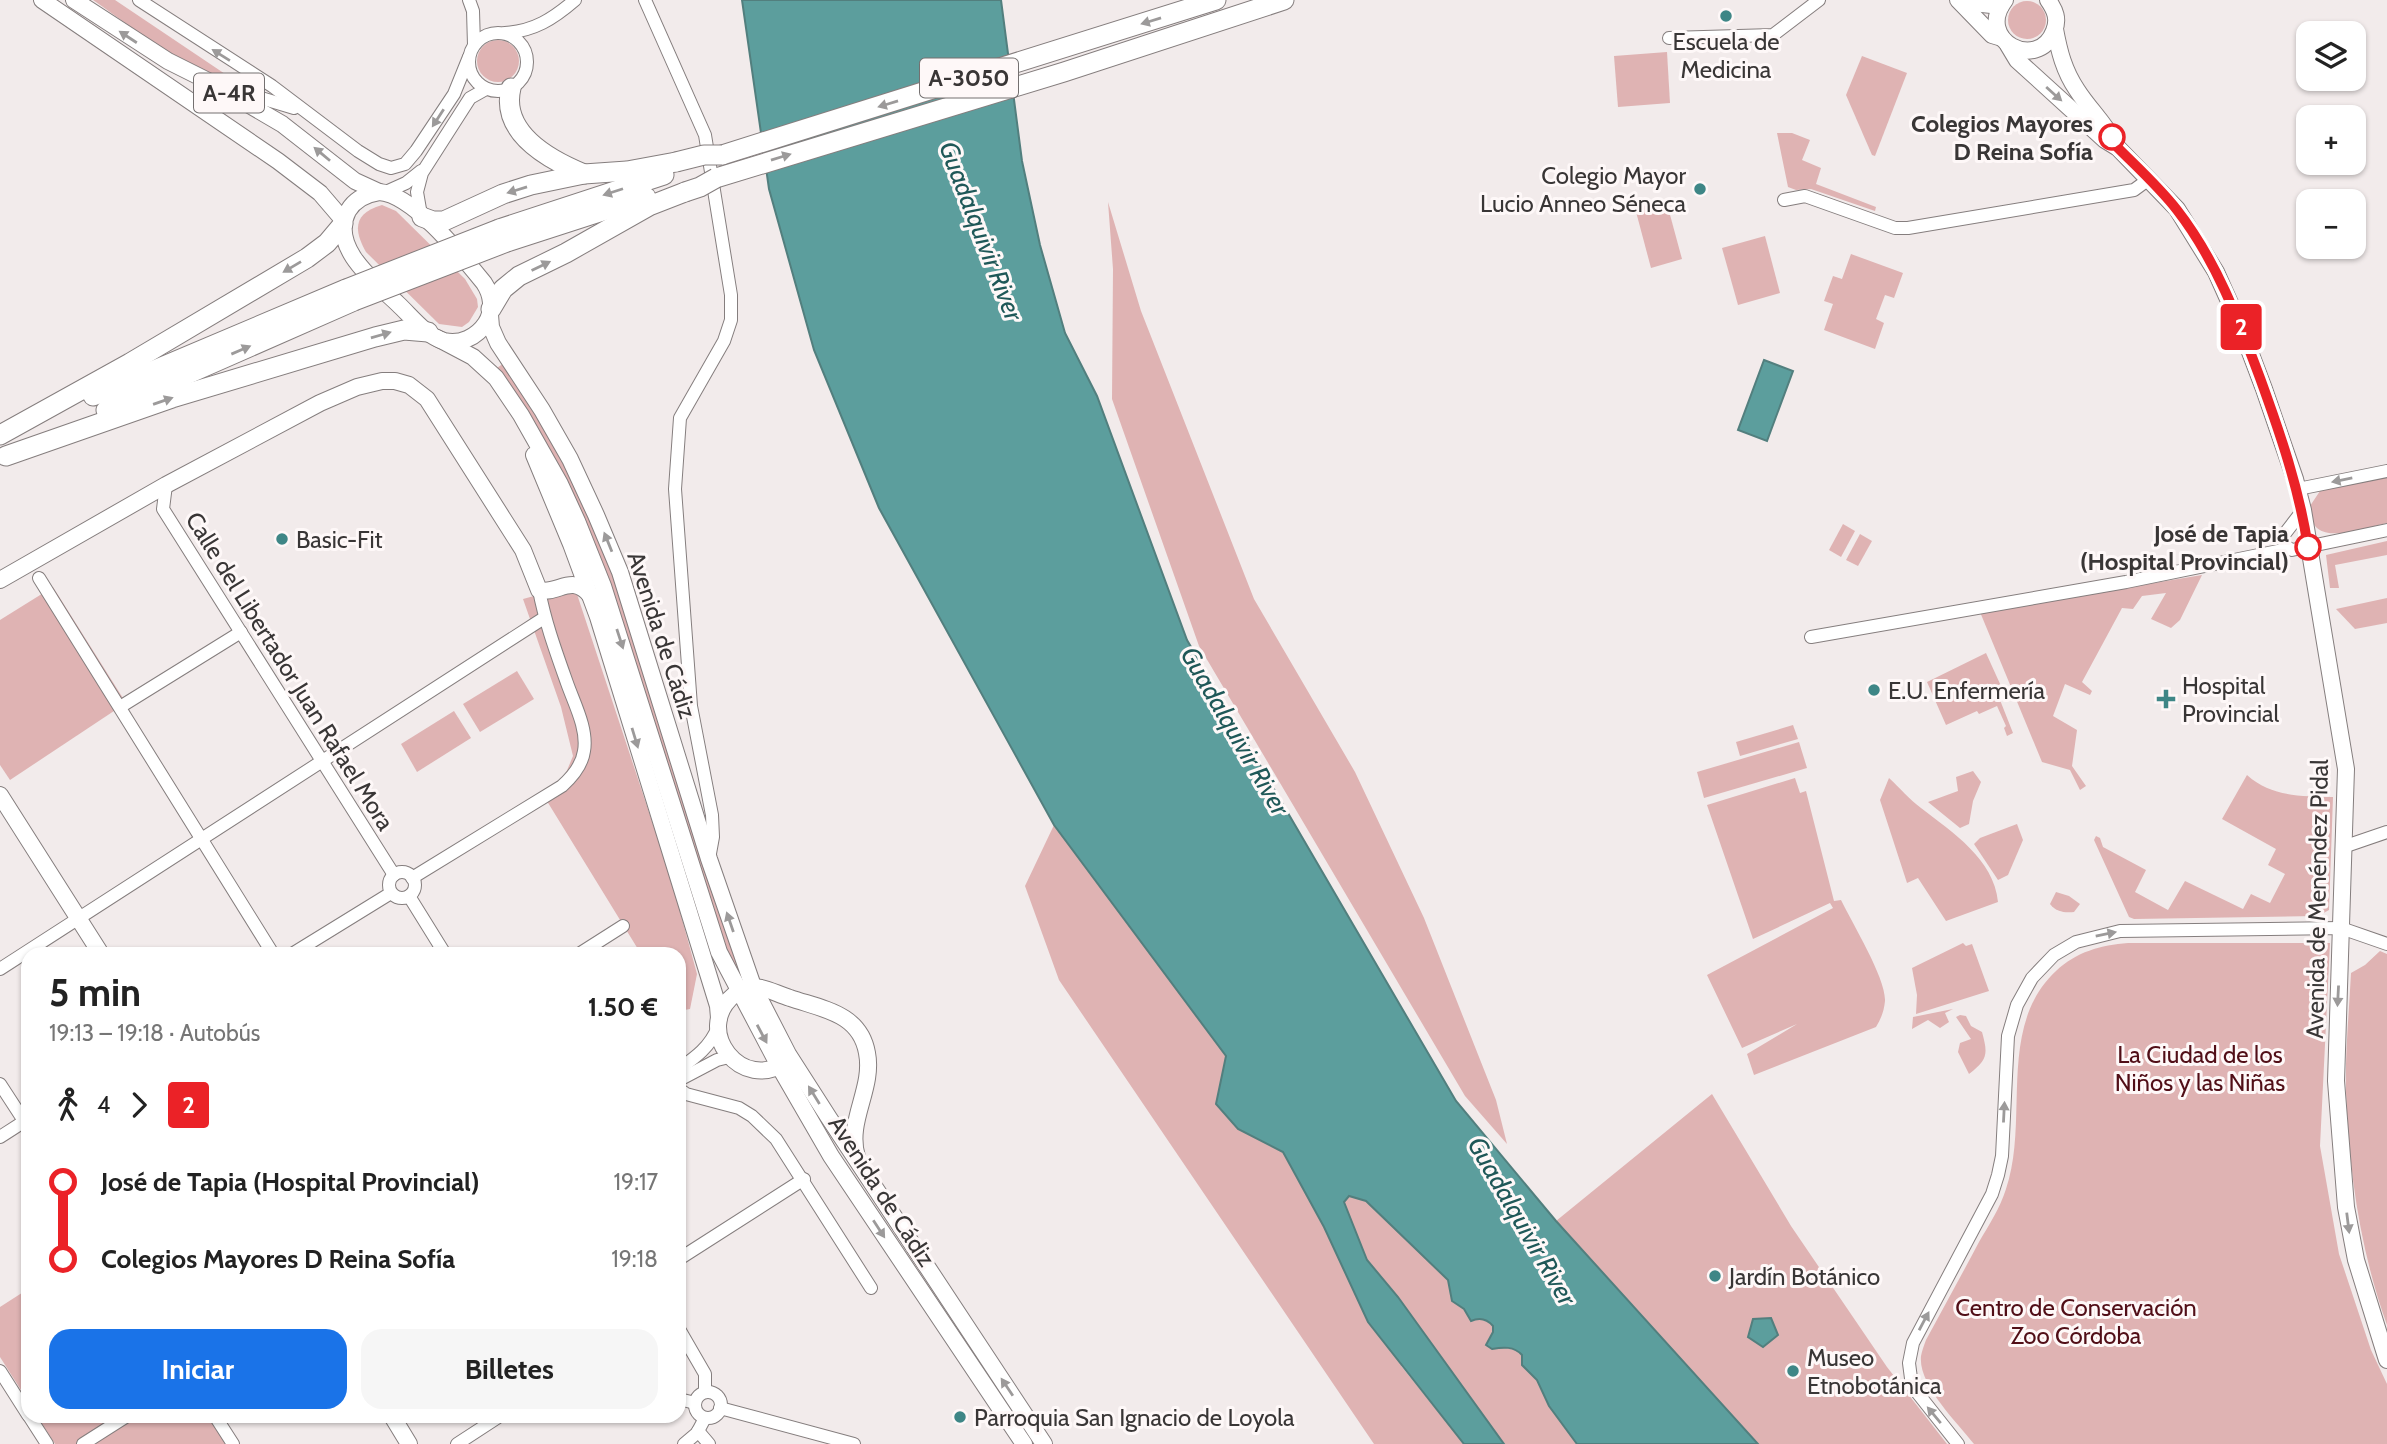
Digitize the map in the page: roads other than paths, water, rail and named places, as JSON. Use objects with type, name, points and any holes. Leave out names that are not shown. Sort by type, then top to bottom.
[{"type":"highway","name":"A-3050","points":[[680,177],[722,155],[1216,0]]},
{"type":"highway","name":"A-3050","points":[[680,177],[716,178],[1064,72],[1284,0]]},
{"type":"highway","points":[[511,88],[511,115],[527,139],[548,158],[584,174]]},
{"type":"highway","points":[[422,216],[433,221],[444,221],[503,194],[584,174],[627,171],[680,177]]},
{"type":"highway","points":[[0,435],[503,235],[680,177]]},
{"type":"highway","points":[[490,312],[503,289],[519,276],[566,253],[641,210],[680,177]]},
{"type":"highway","points":[[0,435],[130,363],[307,258],[327,243],[344,222]]},
{"type":"highway","points":[[3,458],[351,295]]},
{"type":"highway","points":[[3,458],[172,398],[375,337],[404,330],[432,335]]},
{"type":"main road","name":"A-4R","points":[[42,0],[278,161],[326,198],[344,222]]},
{"type":"main road","name":"A-4R","points":[[74,0],[168,61],[282,124],[355,181],[382,192]]},
{"type":"main road","name":"Avenida de Menéndez Pidal","points":[[1958,0],[1992,35],[2005,41],[2017,60],[2105,140],[2118,148],[2177,209],[2216,272],[2241,327],[2298,489],[2346,769],[2336,1080],[2346,1207],[2356,1260],[2387,1360]]},
{"type":"main road","points":[[1975,0],[1982,4],[2003,3],[1997,22],[2005,41],[2017,49],[2036,49],[2052,37],[2056,24]]},
{"type":"main road","name":"Avenida de Menéndez Pidal","points":[[2048,0],[2056,24],[2059,51],[2066,69],[2077,90],[2108,128],[2118,148]]},
{"type":"main road","points":[[344,222],[355,202],[365,196],[382,192]]},
{"type":"main road","name":"Avenida de Cádiz","points":[[382,192],[397,196],[422,216],[484,283],[489,293],[491,327],[498,343],[542,410],[570,459],[596,514],[620,572],[709,859],[746,989]]},
{"type":"main road","name":"Avenida de Cádiz","points":[[344,222],[344,239],[358,262],[432,335],[473,358],[496,378],[517,407],[544,456],[586,542],[607,598],[719,952],[721,1016]]},
{"type":"main road","points":[[432,335],[453,342],[466,340],[481,330],[490,312]]},
{"type":"main road","name":"Avenida de Cádiz","points":[[496,378],[531,450],[590,595],[721,1016]]},
{"type":"main road","points":[[0,580],[166,485],[320,403],[357,387],[395,381],[419,391],[427,399],[545,587]]},
{"type":"main road","points":[[545,587],[563,577],[571,568],[571,544]]},
{"type":"main road","points":[[545,587],[576,585],[590,595]]},
{"type":"main road","name":"Avenida de Cádiz","points":[[644,766],[666,795],[678,821]]},
{"type":"main road","points":[[0,795],[97,947]]},
{"type":"main road","name":"Avenida de Cádiz","points":[[719,952],[746,989],[783,1060],[800,1103],[831,1156],[1024,1444]]},
{"type":"main road","points":[[746,989],[721,1016],[722,1046],[729,1057],[800,1103]]},
{"type":"main road","name":"Avenida de Cádiz","points":[[746,989],[834,1011],[851,1023],[862,1037],[868,1054],[868,1073],[853,1138],[860,1166]]},
{"type":"main road","points":[[751,1069],[766,1070],[783,1060]]},
{"type":"main road","name":"Avenida de Cádiz","points":[[783,1060],[860,1166],[1044,1444]]},
{"type":"main road","points":[[394,1423],[404,1442]]},
{"type":"street","points":[[80,0],[96,15]]},
{"type":"street","points":[[139,0],[284,94],[313,118],[379,164],[391,168],[401,166],[416,151],[454,94],[471,51],[484,36],[539,26]]},
{"type":"street","points":[[473,78],[486,89],[499,91],[511,88],[523,77],[531,36],[539,26],[575,0]]},
{"type":"street","points":[[645,0],[705,135],[731,295],[732,320],[724,341],[684,409],[679,426],[675,502],[694,724],[712,815],[713,837],[709,859]]},
{"type":"street","points":[[1669,38],[1773,35],[1819,0]]},
{"type":"street","points":[[2056,24],[2060,0]]},
{"type":"street","points":[[471,6],[481,23],[516,38],[526,54]]},
{"type":"street","points":[[422,216],[417,192],[418,182],[470,98],[473,78],[471,6]]},
{"type":"street","points":[[210,82],[278,102],[313,118]]},
{"type":"street","points":[[470,98],[486,89]]},
{"type":"street","points":[[382,192],[406,183],[428,162]]},
{"type":"street","points":[[1784,200],[1805,196],[1895,228],[1908,228],[2134,190],[2148,179]]},
{"type":"street","points":[[2298,489],[2387,471]]},
{"type":"street","name":"Calle del Libertador Juan Rafael Mora","points":[[166,485],[163,509],[394,875]]},
{"type":"street","points":[[2288,549],[2283,541],[2284,532],[2303,510]]},
{"type":"street","points":[[1811,637],[2126,582],[2387,530]]},
{"type":"street","points":[[40,578],[269,947]]},
{"type":"street","points":[[412,878],[562,786],[574,775],[584,751],[583,730],[546,622],[545,587]]},
{"type":"street","points":[[34,947],[322,761],[546,622]]},
{"type":"street","points":[[120,707],[241,632]]},
{"type":"street","points":[[2343,847],[2387,832]]},
{"type":"street","points":[[402,872],[412,878],[414,889],[409,896],[397,897],[391,892],[389,881],[394,875],[402,872]]},
{"type":"street","points":[[303,947],[391,892]]},
{"type":"street","points":[[409,896],[441,947]]},
{"type":"street","points":[[590,947],[623,926]]},
{"type":"street","points":[[1958,1444],[1912,1386],[1909,1363],[1913,1343],[1992,1194],[1998,1175],[2002,1144],[2008,1036],[2017,1005],[2032,978],[2054,955],[2076,942],[2120,931],[2340,928],[2387,944]]},
{"type":"street","points":[[0,969],[21,955]]},
{"type":"street","points":[[686,1064],[700,1055],[709,1044],[721,1016]]},
{"type":"street","points":[[686,1076],[716,1060],[729,1057]]},
{"type":"street","points":[[0,1084],[21,1114]]},
{"type":"street","points":[[686,1094],[727,1104],[752,1116],[776,1139],[804,1179],[871,1288]]},
{"type":"street","points":[[0,1137],[21,1126]]},
{"type":"street","points":[[686,1255],[804,1179]]},
{"type":"street","points":[[686,1341],[705,1374],[705,1392]]},
{"type":"street","points":[[0,1371],[21,1404]]},
{"type":"street","points":[[705,1392],[717,1396],[720,1408],[713,1418],[705,1418],[695,1411],[698,1396],[705,1392]]},
{"type":"street","points":[[686,1401],[695,1403]]},
{"type":"street","points":[[720,1408],[854,1444]]},
{"type":"street","points":[[684,1444],[698,1431],[705,1418]]},
{"type":"street","points":[[33,1423],[47,1444]]},
{"type":"street","points":[[83,1444],[116,1423]]},
{"type":"street","points":[[220,1423],[233,1444]]},
{"type":"street","points":[[457,1444],[489,1423]]},
{"type":"street","points":[[698,1431],[709,1444]]},
{"type":"water","name":"Guadalquivir River","points":[[742,0],[1001,0],[1022,161],[1040,245],[1065,333],[1097,396],[1187,640],[1456,1101],[1556,1221],[1758,1444],[1577,1444],[1549,1406],[1537,1380],[1522,1365],[1522,1355],[1512,1349],[1492,1349],[1486,1345],[1493,1326],[1483,1319],[1471,1321],[1464,1309],[1452,1301],[1448,1280],[1366,1201],[1349,1196],[1344,1202],[1367,1260],[1398,1297],[1504,1444],[1464,1444],[1368,1322],[1324,1227],[1283,1152],[1238,1129],[1216,1104],[1226,1056],[1054,825],[879,508],[814,350],[769,189]]},
{"type":"water","points":[[1764,360],[1793,371],[1767,441],[1738,430]]},
{"type":"water","points":[[1771,1318],[1778,1335],[1763,1347],[1748,1337],[1753,1319]]},
{"type":"place","name":"Escuela de Medicina","points":[[1726,16]]},
{"type":"place","name":"Colegios Mayores D Reina Sofía","points":[[2112,137]]},
{"type":"place","name":"Colegio Mayor Lucio Anneo Séneca","points":[[1700,189]]},
{"type":"place","name":"Basic-Fit","points":[[282,539]]},
{"type":"place","name":"José de Tapia (Hospital Provincial)","points":[[2308,547]]},
{"type":"place","name":"E.U. Enfermería","points":[[1874,690]]},
{"type":"place","name":"Hospital Provincial","points":[[2166,699]]},
{"type":"place","name":"Jardín Botánico","points":[[1715,1276]]},
{"type":"place","name":"Museo Etnobotánica","points":[[1793,1371]]},
{"type":"place","name":"Parroquia San Ignacio de Loyola","points":[[960,1417]]},
{"type":"park label","name":"La Ciudad de los Niños y las Niñas","points":[[2200,1068]]},
{"type":"park label","name":"Centro de Conservación Zoo Córdoba","points":[[2076,1321]]}]
